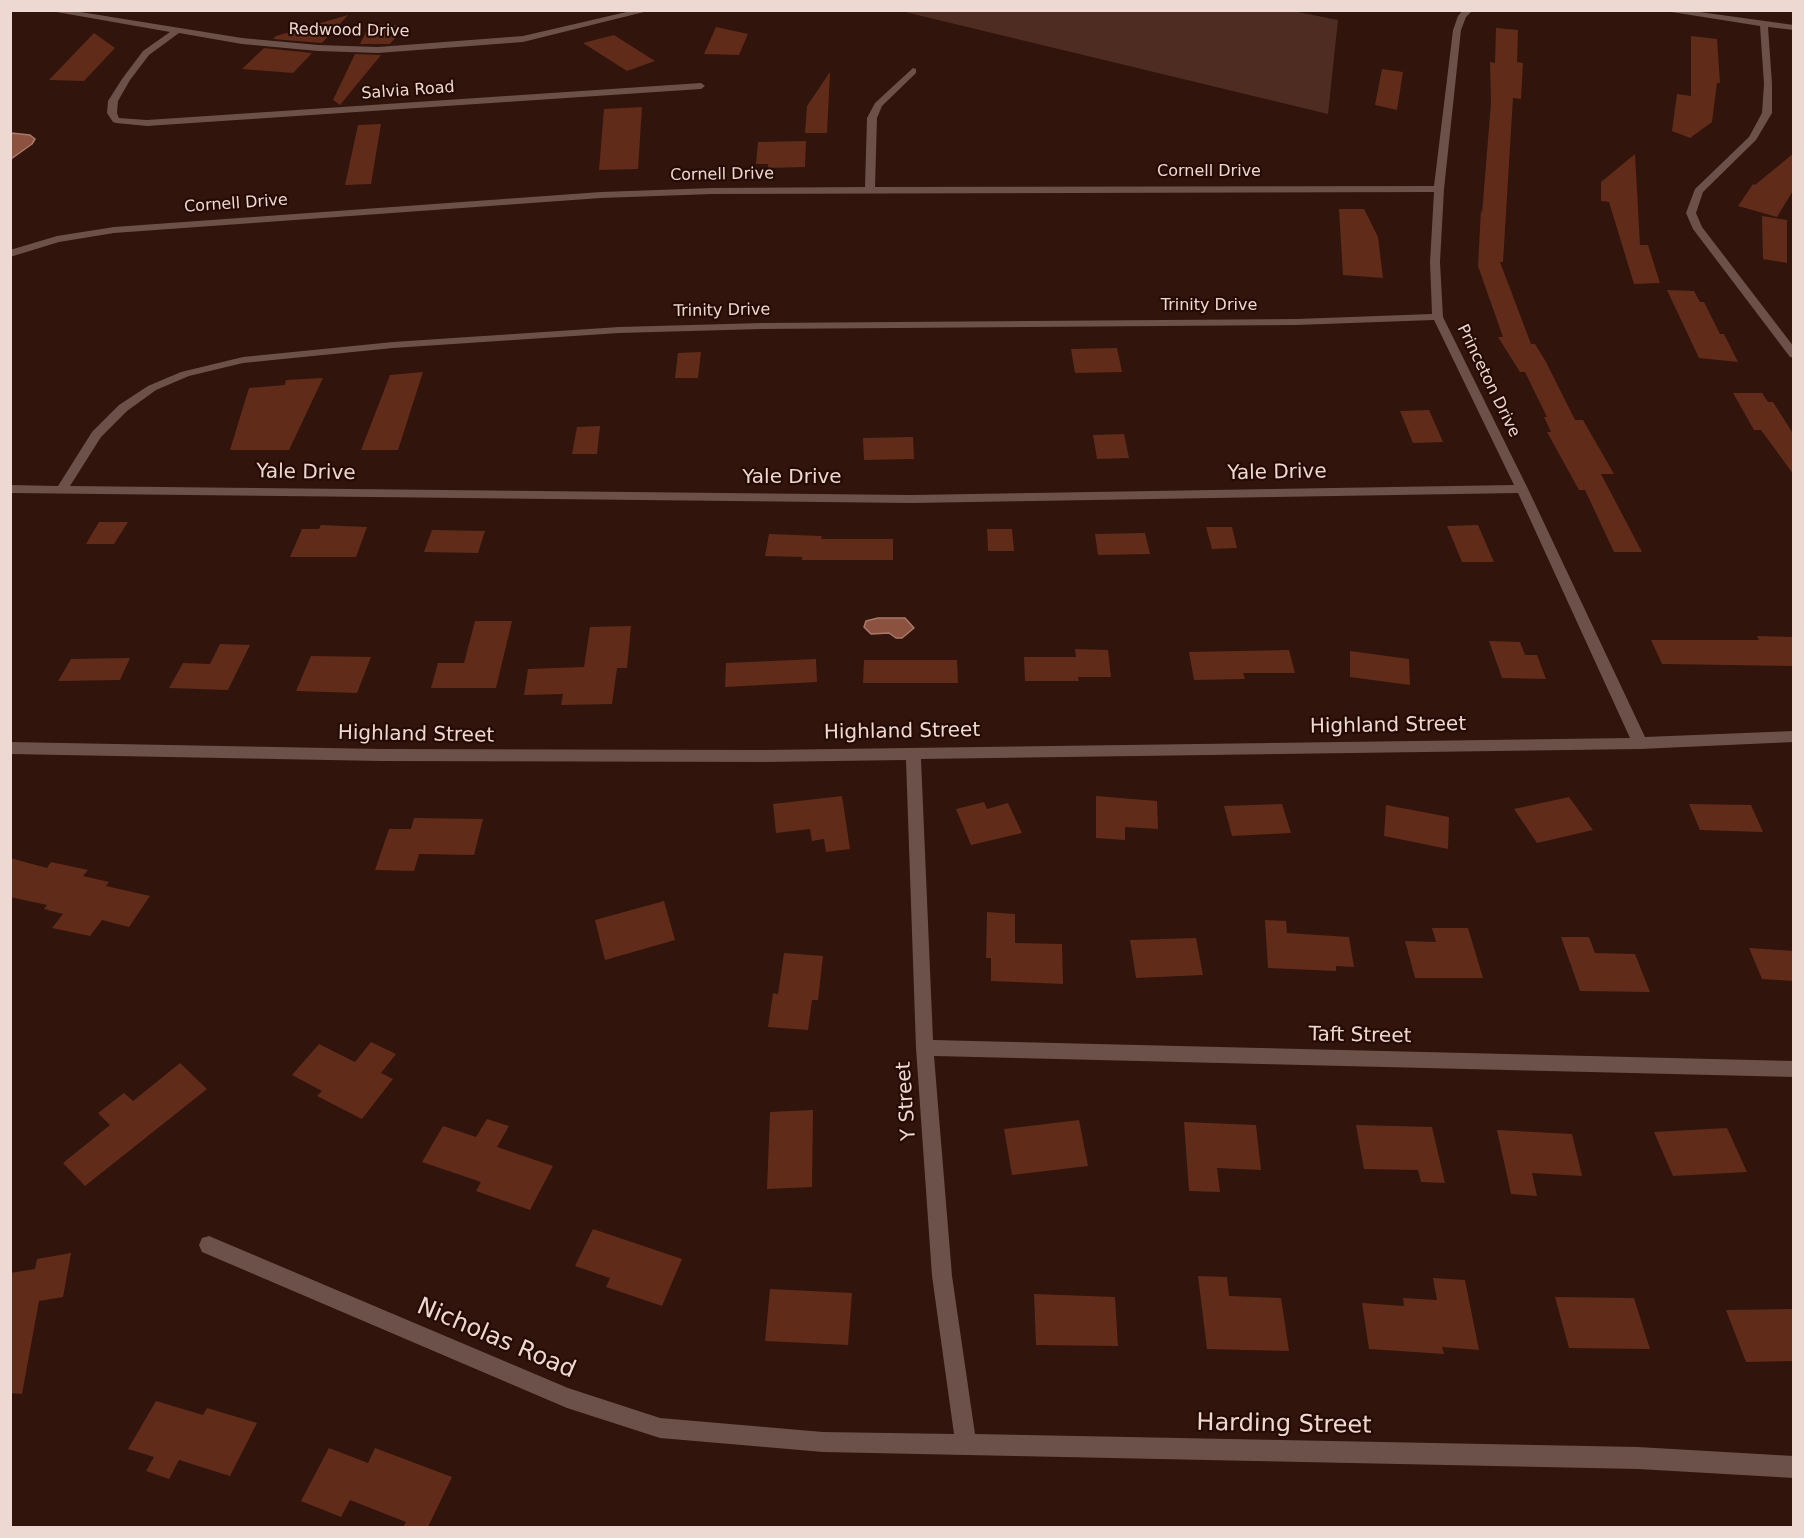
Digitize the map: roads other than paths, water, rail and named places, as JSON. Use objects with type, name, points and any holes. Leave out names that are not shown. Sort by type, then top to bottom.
[{"type":"street","name":"Redwood Drive","points":[[49,10],[232,40],[318,48],[398,49],[523,39],[648,10]]},
{"type":"street","name":"Princeton Drive","points":[[1469,10],[1462,16],[1457,30],[1439,189],[1435,261],[1438,317],[1522,489],[1640,743]]},
{"type":"street","points":[[1663,10],[1794,28]]},
{"type":"street","points":[[1764,24],[1768,87],[1767,113],[1753,138],[1698,191],[1691,213],[1696,227],[1794,355]]},
{"type":"street","name":"Salvia Road","points":[[177,31],[146,53],[126,80],[114,101],[112,113],[117,120],[147,123],[701,86]]},
{"type":"street","points":[[870,190],[872,118],[878,105],[913,71]]},
{"type":"street","name":"Cornell Drive","points":[[10,254],[70,236],[165,226],[592,195],[712,191],[1439,189]]},
{"type":"street","name":"Trinity Drive","points":[[61,490],[96,435],[123,408],[152,388],[185,374],[243,360],[400,344],[619,330],[774,326],[1296,322],[1438,317]]},
{"type":"street","points":[[10,489],[61,490]]},
{"type":"street","name":"Yale Drive","points":[[61,490],[911,499],[1522,489]]},
{"type":"street","name":"Highland Street","points":[[10,748],[549,757],[1640,743],[1794,736]]},
{"type":"street","name":"Y Street","points":[[913,753],[925,1048],[942,1276],[966,1444]]},
{"type":"street","name":"Taft Street","points":[[925,1048],[1794,1069]]},
{"type":"street","name":"Nicholas Road","points":[[209,1245],[567,1398],[660,1428],[773,1438]]},
{"type":"street","name":"Harding Street","points":[[773,1438],[823,1442],[1638,1458],[1794,1467]]}]
